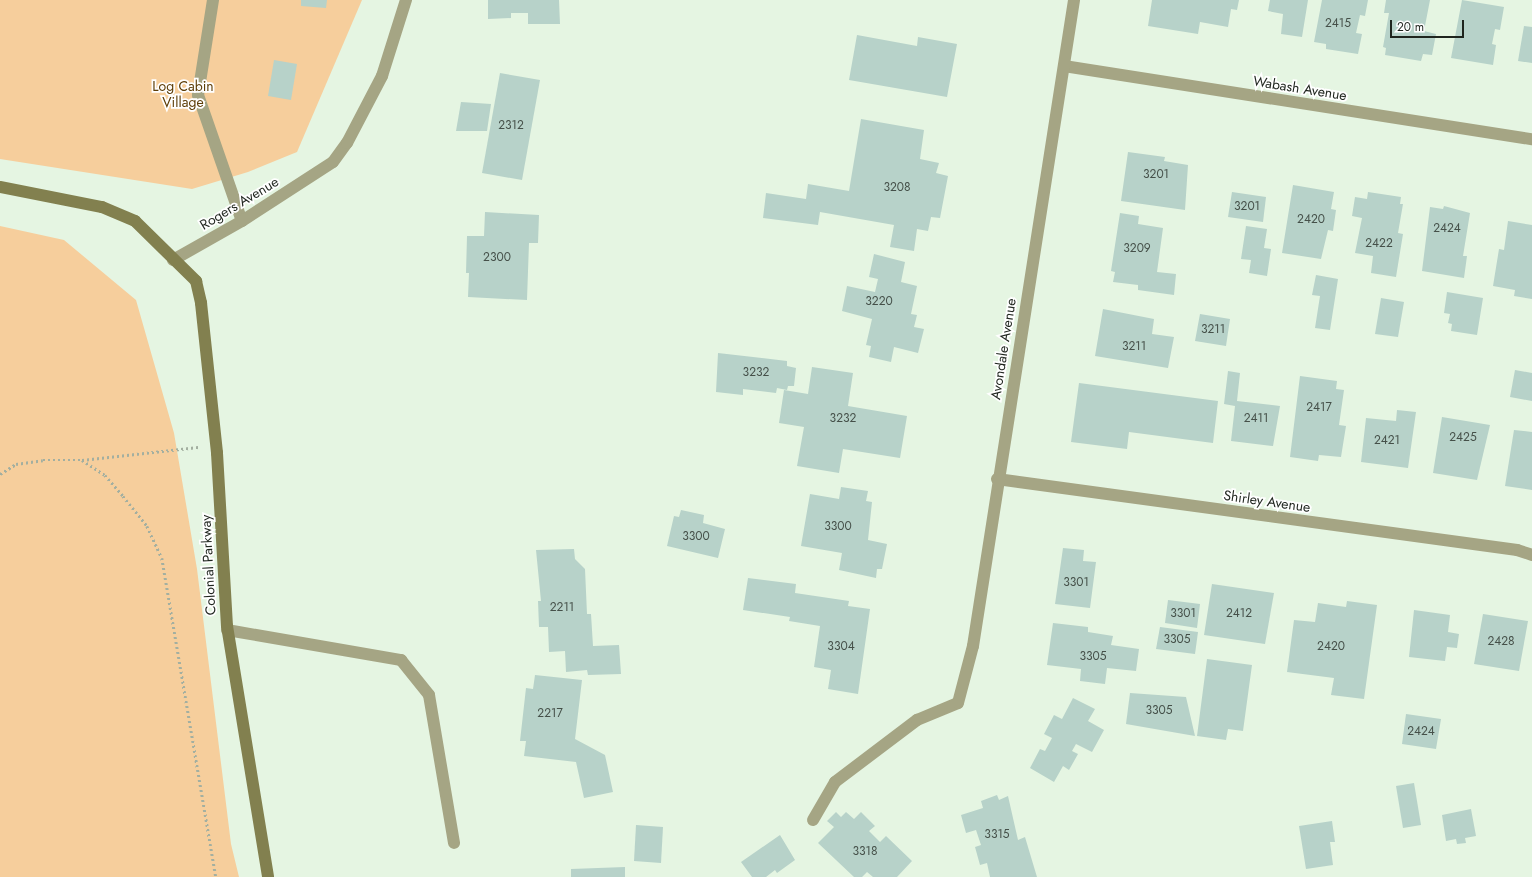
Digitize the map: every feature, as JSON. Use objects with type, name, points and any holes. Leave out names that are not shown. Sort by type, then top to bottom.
[{"type":"street","points":[[213,0],[198,95],[242,221]]},
{"type":"street","name":"Rogers Avenue","points":[[173,260],[242,221],[333,162],[347,143],[382,76],[406,0]]},
{"type":"street","name":"Avondale Avenue","points":[[813,820],[835,782],[917,720],[958,703],[973,646],[997,479],[1074,0]]},
{"type":"street","name":"Wabash Avenue","points":[[1064,66],[1532,139]]},
{"type":"street","points":[[0,187],[102,207],[135,222],[173,260]]},
{"type":"street","name":"Colonial Parkway","points":[[173,260],[196,281],[201,303],[216,444],[227,630],[268,877]]},
{"type":"street","name":"Shirley Avenue","points":[[997,479],[1516,550],[1532,555]]},
{"type":"street","points":[[227,630],[402,660],[429,695],[454,843]]},
{"type":"path","points":[[0,474],[16,464],[43,460],[82,460],[180,450],[216,444]]},
{"type":"path","points":[[82,460],[106,475],[147,526],[162,558],[216,877]]},
{"type":"green space","name":"Log Cabin Village","points":[[0,0],[362,0],[297,152],[248,172],[192,189],[0,159]]},
{"type":"green space","points":[[0,226],[64,240],[136,300],[174,433],[197,569],[231,844],[239,877],[0,877]]},
{"type":"building","points":[[301,0],[327,0],[326,8],[301,6]]},
{"type":"building","points":[[488,0],[559,0],[560,24],[528,24],[528,13],[511,13],[511,18],[488,19]]},
{"type":"building","points":[[1152,0],[1239,0],[1237,10],[1231,9],[1228,27],[1200,22],[1198,34],[1148,26]]},
{"type":"building","points":[[1270,0],[1308,0],[1302,37],[1281,34],[1283,14],[1268,11]]},
{"type":"building","points":[[1322,0],[1368,0],[1365,16],[1360,15],[1356,33],[1362,34],[1358,54],[1326,49],[1326,44],[1314,42]]},
{"type":"building","points":[[1386,0],[1430,0],[1424,31],[1436,34],[1432,55],[1423,54],[1421,61],[1385,55],[1386,48],[1383,47],[1389,13],[1384,13]]},
{"type":"building","points":[[1462,0],[1504,7],[1500,30],[1495,29],[1492,44],[1496,45],[1493,65],[1451,58]]},
{"type":"building","points":[[1524,26],[1532,27],[1532,63],[1518,61]]},
{"type":"building","points":[[857,35],[917,46],[918,37],[957,44],[947,97],[849,80]]},
{"type":"building","points":[[274,60],[297,64],[291,100],[268,96]]},
{"type":"building","points":[[500,73],[540,80],[522,180],[482,173]]},
{"type":"building","points":[[461,102],[491,104],[487,131],[456,131]]},
{"type":"building","points":[[861,119],[924,130],[920,159],[939,163],[936,173],[948,176],[940,218],[931,217],[928,231],[917,229],[914,251],[890,247],[894,225],[820,212],[818,225],[763,218],[766,193],[806,199],[808,184],[849,191]]},
{"type":"building","points":[[1128,152],[1165,157],[1164,161],[1188,165],[1185,210],[1121,201]]},
{"type":"building","points":[[1293,185],[1334,192],[1331,209],[1336,210],[1333,231],[1328,230],[1321,259],[1282,253]]},
{"type":"building","points":[[1232,192],[1266,197],[1263,222],[1228,217]]},
{"type":"building","points":[[1368,192],[1401,197],[1400,204],[1403,204],[1398,233],[1403,234],[1396,277],[1371,273],[1373,256],[1355,253],[1362,218],[1352,216],[1355,197],[1367,199]]},
{"type":"building","points":[[1444,206],[1470,213],[1463,256],[1467,256],[1464,278],[1422,271],[1430,207],[1443,209]]},
{"type":"building","points":[[485,212],[539,215],[538,243],[529,243],[527,300],[468,297],[469,273],[466,273],[467,236],[484,236]]},
{"type":"building","points":[[1120,213],[1139,216],[1138,224],[1163,228],[1157,272],[1176,274],[1174,295],[1138,290],[1138,285],[1113,282],[1115,272],[1111,271]]},
{"type":"building","points":[[1508,221],[1532,225],[1532,299],[1514,296],[1515,290],[1493,286],[1499,249],[1504,250]]},
{"type":"building","points":[[1246,226],[1267,229],[1264,248],[1271,249],[1267,276],[1249,273],[1251,260],[1241,259]]},
{"type":"building","points":[[874,254],[905,262],[901,282],[917,286],[911,314],[917,315],[914,327],[924,329],[918,353],[894,347],[891,362],[869,357],[871,346],[866,345],[872,319],[842,311],[847,286],[875,292],[878,279],[869,277]]},
{"type":"building","points":[[1316,275],[1338,279],[1330,330],[1315,328],[1320,296],[1312,295]]},
{"type":"building","points":[[1447,292],[1483,298],[1477,335],[1451,331],[1452,324],[1448,323],[1450,314],[1444,313]]},
{"type":"building","points":[[1381,298],[1404,302],[1398,337],[1375,334]]},
{"type":"building","points":[[1103,309],[1154,319],[1152,334],[1174,337],[1168,368],[1095,356]]},
{"type":"building","points":[[1200,314],[1230,319],[1226,346],[1195,341]]},
{"type":"building","points":[[718,353],[787,361],[787,366],[796,368],[794,386],[788,386],[787,390],[777,388],[776,393],[743,389],[743,395],[716,392]]},
{"type":"building","points":[[812,367],[853,373],[848,406],[907,416],[900,458],[843,449],[839,473],[797,466],[804,427],[779,423],[784,390],[808,394]]},
{"type":"building","points":[[1515,370],[1532,373],[1532,401],[1510,397]]},
{"type":"building","points":[[1228,371],[1240,373],[1237,401],[1280,406],[1273,446],[1231,441],[1235,406],[1224,404]]},
{"type":"building","points":[[1300,376],[1337,381],[1336,389],[1344,390],[1339,425],[1346,426],[1341,457],[1319,455],[1318,461],[1290,457]]},
{"type":"building","points":[[1079,383],[1218,401],[1213,443],[1129,432],[1127,449],[1071,442]]},
{"type":"building","points":[[1397,410],[1416,412],[1408,468],[1361,462],[1366,418],[1396,421]]},
{"type":"building","points":[[1442,417],[1490,425],[1477,480],[1433,473]]},
{"type":"building","points":[[1514,430],[1532,432],[1532,490],[1505,486]]},
{"type":"building","points":[[841,487],[868,491],[866,501],[872,502],[868,540],[887,544],[882,569],[877,569],[876,578],[839,570],[842,553],[801,546],[810,494],[839,499]]},
{"type":"building","points":[[681,510],[704,515],[703,523],[725,529],[718,558],[667,546],[674,516],[679,517]]},
{"type":"building","points":[[1063,548],[1084,550],[1083,561],[1096,562],[1090,608],[1055,604]]},
{"type":"building","points":[[574,549],[575,559],[585,569],[587,614],[591,614],[593,646],[619,645],[621,674],[588,675],[587,670],[566,672],[565,651],[549,652],[548,627],[539,627],[538,601],[541,601],[536,550]]},
{"type":"building","points":[[748,578],[796,584],[795,593],[849,601],[848,606],[870,609],[858,694],[828,689],[831,670],[814,667],[820,626],[789,621],[790,617],[743,610]]},
{"type":"building","points":[[1212,584],[1274,593],[1265,644],[1204,635]]},
{"type":"building","points":[[1168,600],[1200,604],[1197,628],[1165,623]]},
{"type":"building","points":[[1347,601],[1377,605],[1364,699],[1331,695],[1334,678],[1287,672],[1294,620],[1315,622],[1318,603],[1346,607]]},
{"type":"building","points":[[1414,610],[1450,615],[1448,632],[1459,634],[1457,648],[1447,647],[1445,661],[1409,657]]},
{"type":"building","points":[[1483,614],[1528,621],[1519,671],[1474,664]]},
{"type":"building","points":[[1053,623],[1088,627],[1088,632],[1113,636],[1111,645],[1139,649],[1136,671],[1107,668],[1105,684],[1080,681],[1081,669],[1047,665]]},
{"type":"building","points":[[1160,627],[1198,632],[1195,654],[1156,649]]},
{"type":"building","points":[[1207,659],[1252,665],[1243,731],[1228,729],[1226,740],[1197,736]]},
{"type":"building","points":[[535,675],[582,680],[575,739],[605,755],[613,792],[584,798],[576,762],[524,756],[526,741],[520,741],[526,688],[533,689]]},
{"type":"building","points":[[1130,693],[1186,697],[1195,736],[1126,724]]},
{"type":"building","points":[[1073,698],[1095,709],[1088,721],[1104,730],[1092,752],[1076,744],[1072,751],[1078,754],[1069,770],[1063,766],[1054,782],[1030,768],[1040,749],[1045,751],[1052,738],[1044,734],[1054,715],[1062,719]]},
{"type":"building","points":[[1406,714],[1441,719],[1436,749],[1402,744]]},
{"type":"building","points":[[1414,783],[1421,825],[1403,828],[1396,786]]},
{"type":"building","points":[[997,795],[999,800],[1008,796],[1018,840],[1025,837],[1037,877],[990,877],[987,863],[980,865],[975,847],[981,845],[976,830],[966,833],[961,815],[983,808],[981,801]]},
{"type":"building","points":[[1471,809],[1476,836],[1465,838],[1466,843],[1457,844],[1456,839],[1446,841],[1442,815]]},
{"type":"building","points":[[836,812],[841,817],[846,812],[854,819],[861,812],[875,826],[869,831],[880,842],[886,836],[912,861],[897,877],[873,877],[867,872],[862,877],[854,877],[818,843],[834,827],[827,821]]},
{"type":"building","points":[[1332,821],[1335,842],[1330,842],[1333,865],[1306,869],[1299,826]]},
{"type":"building","points":[[636,825],[663,827],[661,863],[634,861]]},
{"type":"building","points":[[780,835],[795,860],[777,873],[775,870],[766,877],[752,877],[741,862]]},
{"type":"building","points":[[625,867],[625,877],[571,877],[571,869]]}]
